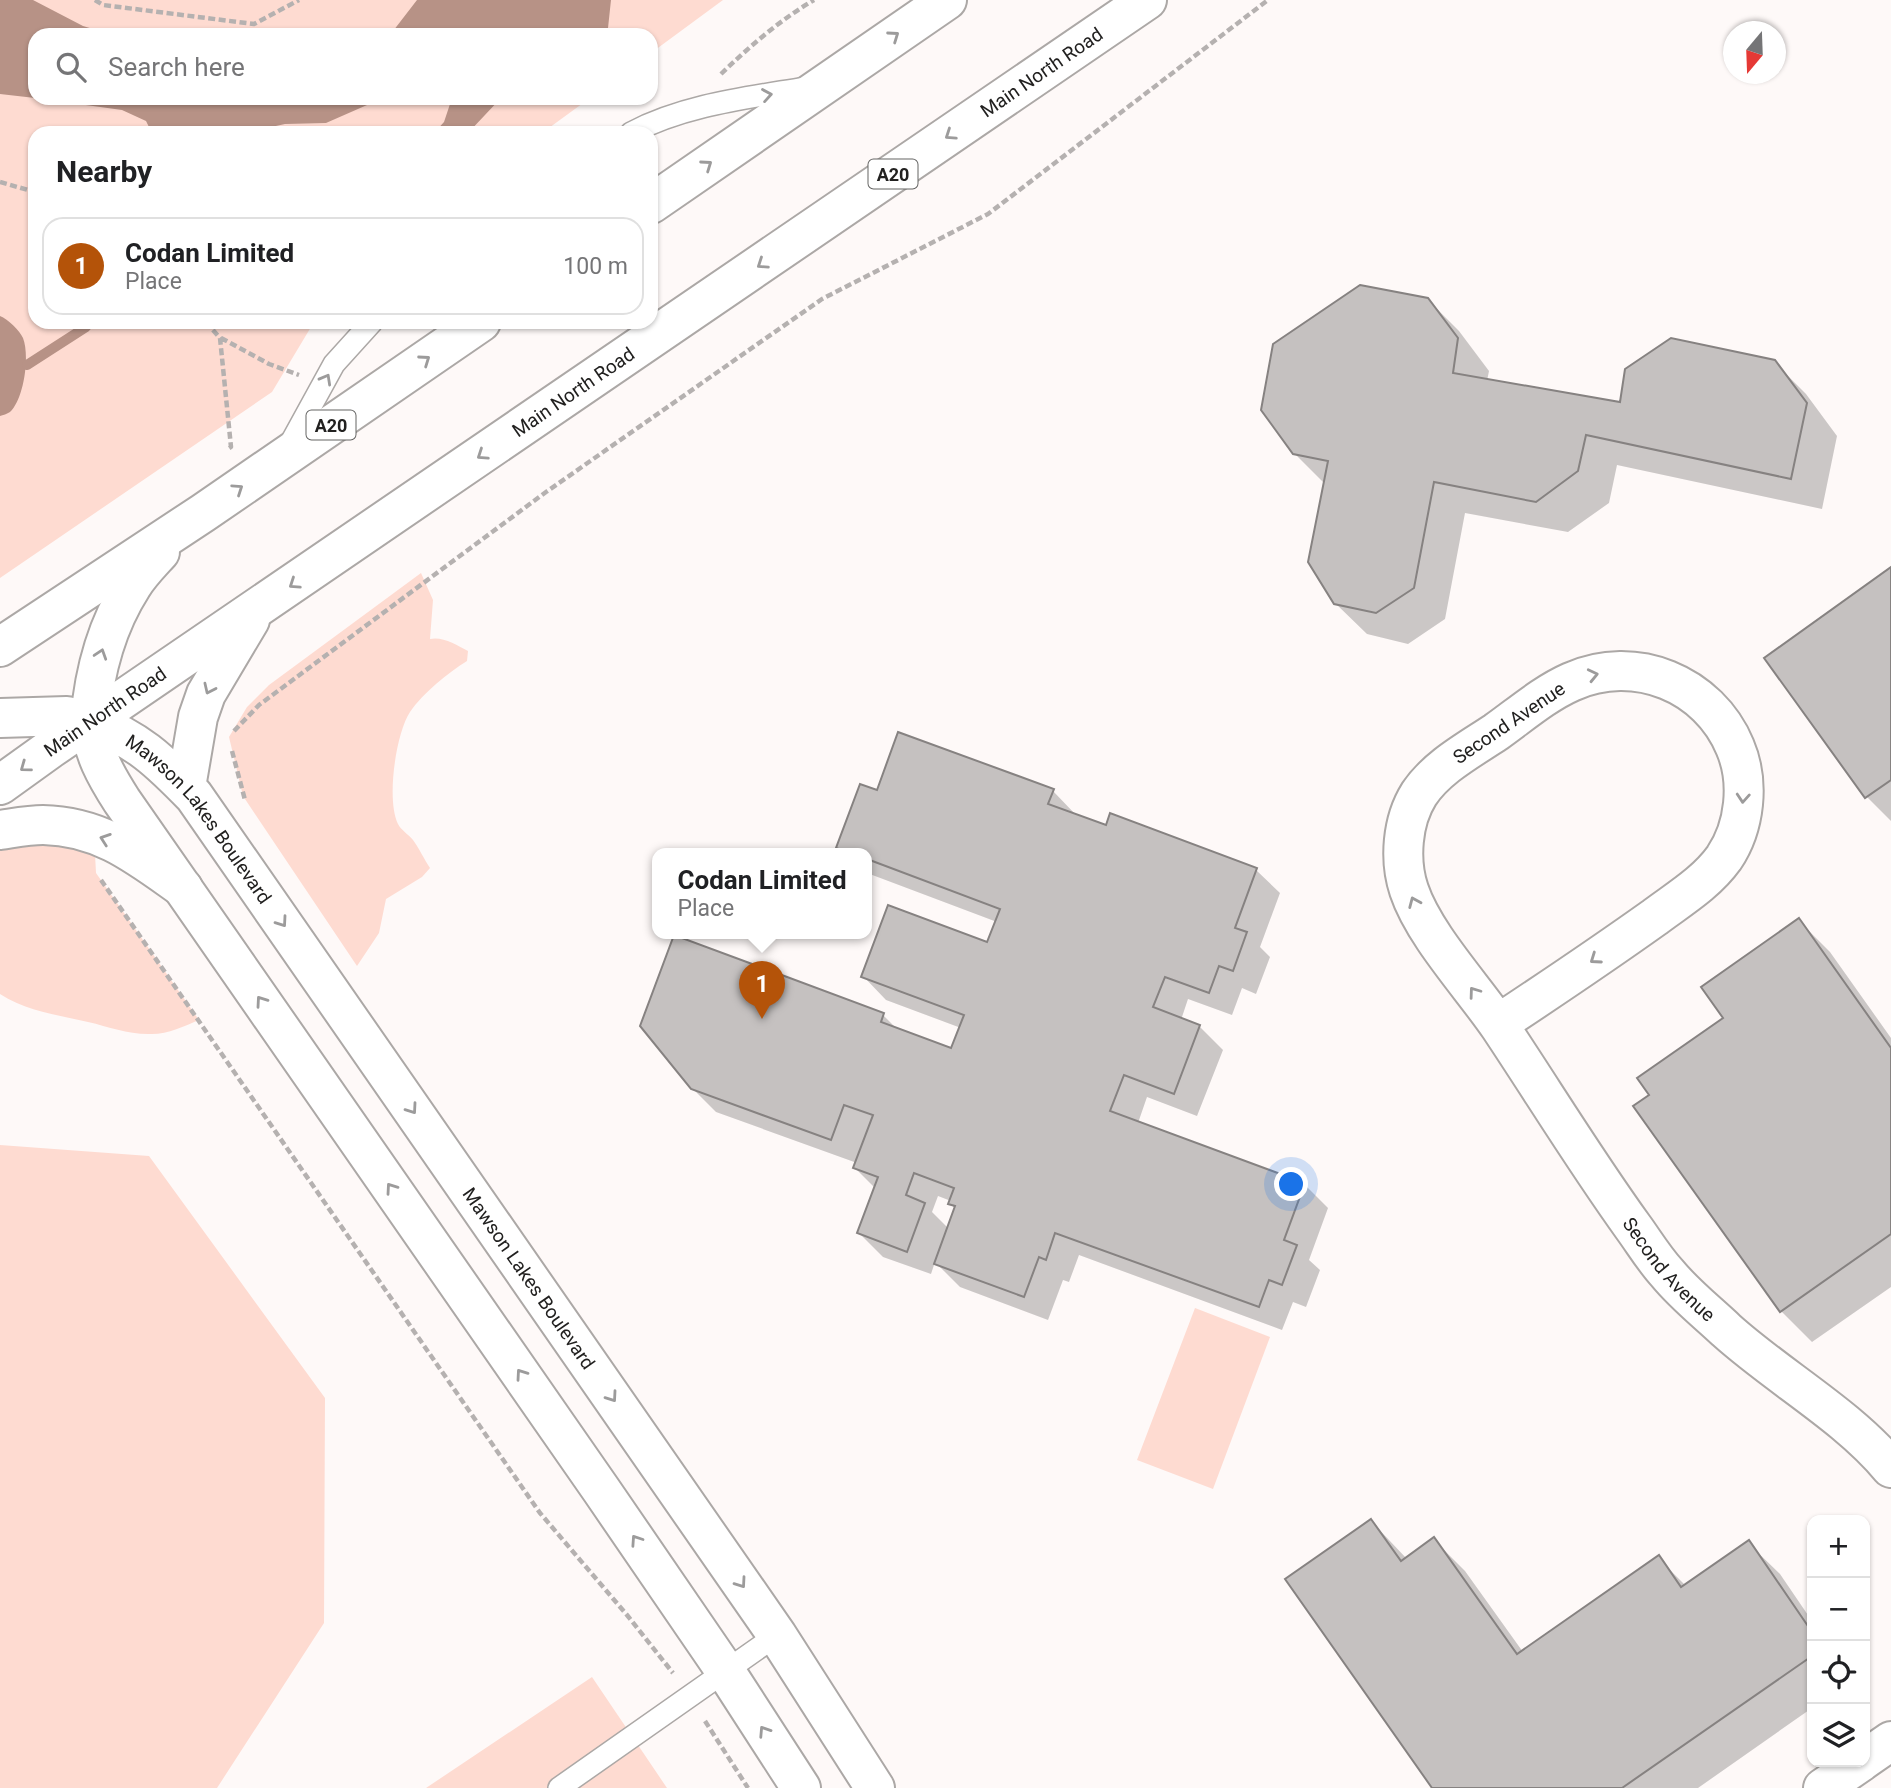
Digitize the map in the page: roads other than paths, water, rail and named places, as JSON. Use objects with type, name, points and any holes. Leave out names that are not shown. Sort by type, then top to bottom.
[{"type":"main road","points":[[658,199],[947,0]]},
{"type":"main road","name":"Main North Road","points":[[0,785],[1147,0]]},
{"type":"main road","name":"A20","points":[[0,647],[281,460],[471,329]]},
{"type":"main road","points":[[0,718],[67,716],[90,721],[96,670],[103,645],[118,612],[132,586],[181,527]]},
{"type":"main road","points":[[186,787],[198,717],[206,694],[257,609]]},
{"type":"main road","name":"Second Avenue","points":[[1498,1024],[1701,883],[1724,858],[1737,831],[1743,804],[1744,781],[1740,758],[1720,719],[1705,702],[1679,684],[1641,671],[1615,670],[1569,682],[1440,770],[1418,795],[1404,837],[1403,860],[1407,884],[1415,908],[1429,929],[1498,1024],[1613,1200],[1667,1273],[1729,1333],[1840,1421],[1891,1468]]},
{"type":"main road","name":"Mawson Lakes Boulevard","points":[[801,1788],[726,1672],[105,774],[91,736],[90,721],[133,740],[194,796],[777,1635],[875,1788]]},
{"type":"main road","points":[[0,830],[42,825],[109,839],[128,848],[183,888]]},
{"type":"main road","points":[[1847,1775],[1891,1741]]},
{"type":"lane","points":[[645,126],[718,103],[824,85]]},
{"type":"lane","points":[[281,460],[334,363],[366,329]]},
{"type":"lane","points":[[559,1788],[777,1635]]},
{"type":"waterway","points":[[27,365],[83,329]]},
{"type":"place","name":"Codan Limited","points":[[762,1019]]}]
